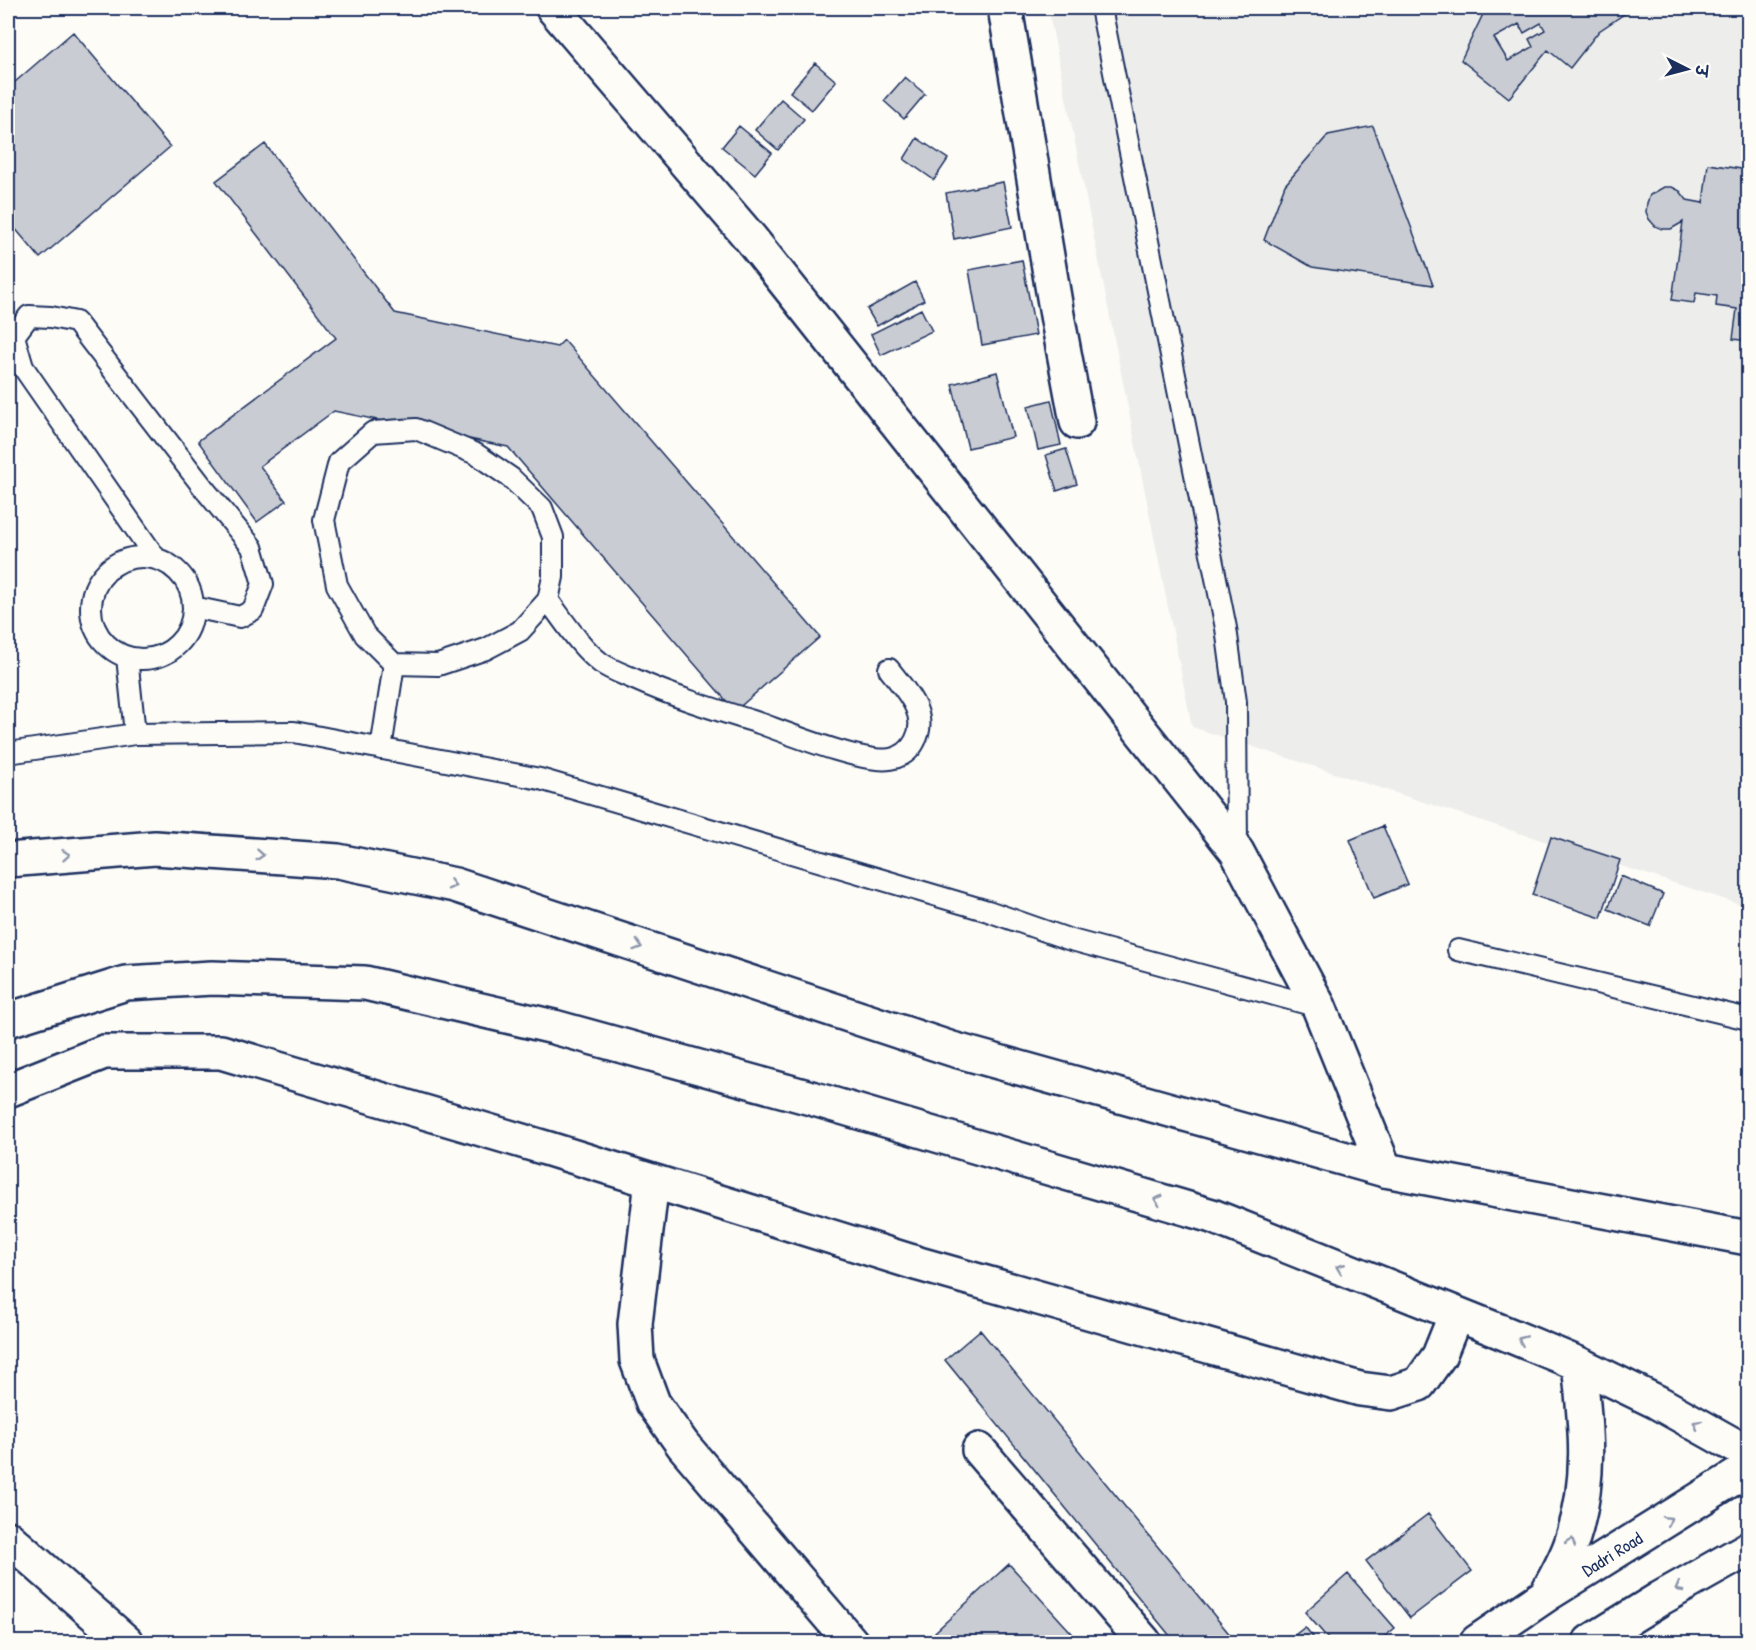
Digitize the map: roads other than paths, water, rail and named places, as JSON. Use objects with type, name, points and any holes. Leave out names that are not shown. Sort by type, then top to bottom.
[{"type":"main road","points":[[553,8],[751,239],[1237,852],[1319,1006],[1385,1170]]},
{"type":"main road","points":[[1005,8],[1077,423]]},
{"type":"main road","points":[[8,860],[155,848],[338,861],[454,885],[952,1049],[1385,1170],[1749,1239]]},
{"type":"main road","points":[[8,1020],[126,983],[212,978],[365,983],[554,1027],[811,1098],[1212,1216],[1579,1364],[1657,1402],[1749,1452]]},
{"type":"main road","points":[[8,1090],[104,1052],[221,1052],[549,1149],[930,1268],[1360,1389],[1391,1393],[1419,1383],[1439,1356],[1456,1314]]},
{"type":"main road","points":[[652,1182],[635,1324],[637,1360],[653,1403],[683,1445],[851,1642]]},
{"type":"main road","points":[[1546,1596],[1572,1543],[1584,1495],[1587,1431],[1579,1364]]},
{"type":"main road","points":[[979,1450],[1144,1642]]},
{"type":"main road","name":"Dadri Road","points":[[1478,1642],[1546,1596],[1749,1469]]},
{"type":"main road","points":[[8,1538],[119,1640]]},
{"type":"main road","points":[[1590,1642],[1661,1598],[1749,1549]]},
{"type":"lane","points":[[1101,8],[1226,628],[1236,702],[1237,852]]},
{"type":"lane","points":[[155,557],[23,367],[14,336],[29,316],[76,322],[252,547],[263,584],[253,609],[240,617],[194,607]]},
{"type":"lane","points":[[416,429],[476,454],[511,478],[542,508],[553,537],[553,577],[548,600],[520,631],[486,649],[438,665],[394,664],[365,635],[337,585],[324,520],[339,462],[373,432],[416,429]]},
{"type":"lane","points":[[137,556],[155,557],[170,564],[183,576],[191,590],[194,607],[191,623],[184,637],[173,649],[159,656],[143,659],[128,657],[112,649],[100,636],[92,620],[91,602],[96,586],[106,571],[120,561],[137,556]]},
{"type":"lane","points":[[548,600],[592,654],[602,663],[619,672],[690,701],[874,759],[901,756],[908,751],[918,735],[919,713],[889,669]]},
{"type":"lane","points":[[128,657],[135,734]]},
{"type":"lane","points":[[381,749],[394,664]]},
{"type":"lane","points":[[8,753],[135,734],[294,732],[540,779],[988,911],[1068,939],[1319,1006]]},
{"type":"lane","points":[[1458,950],[1749,1019]]}]
